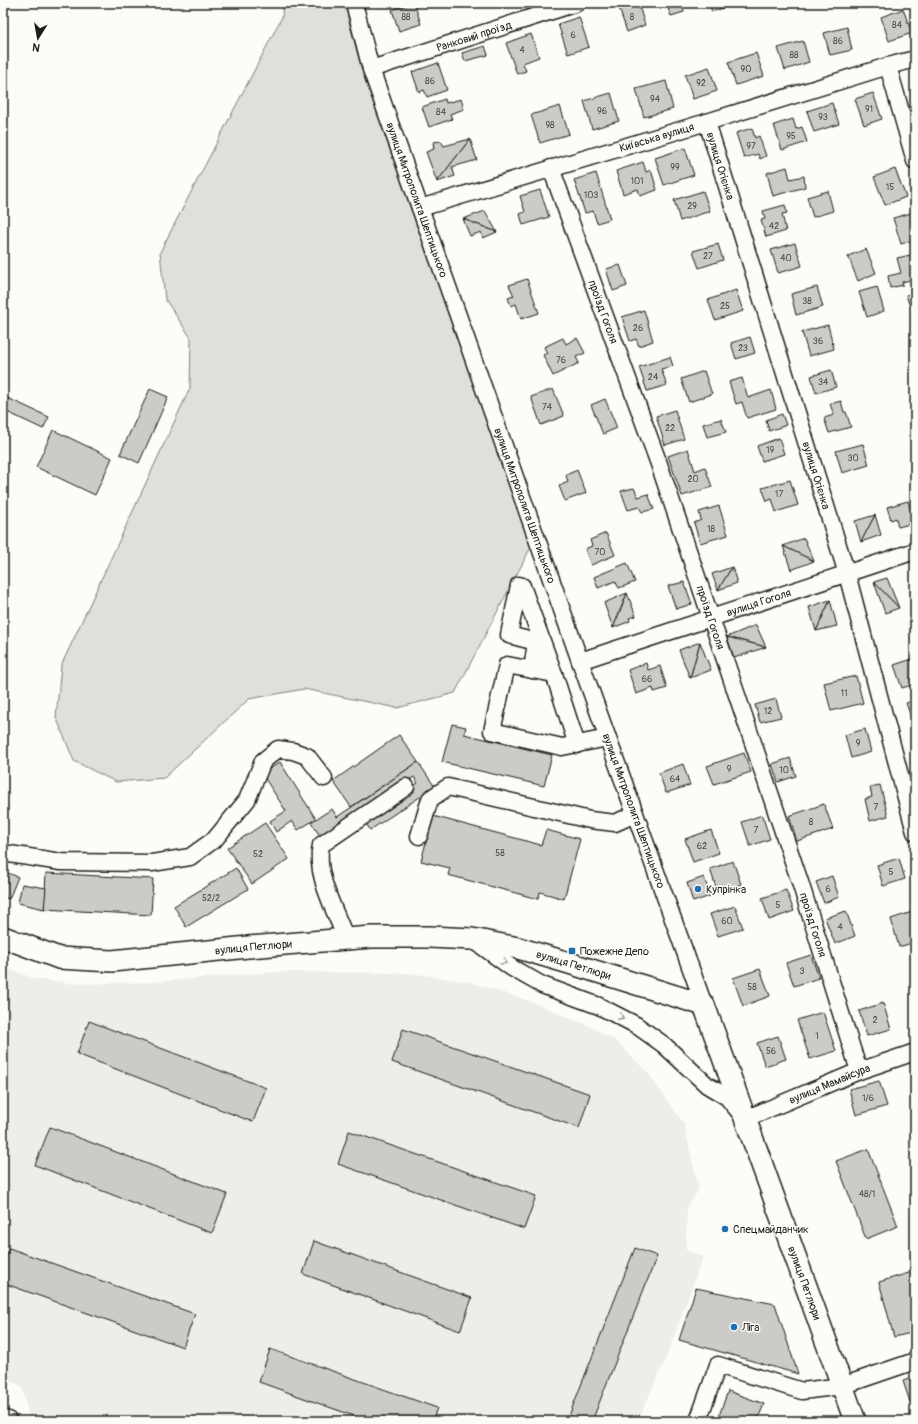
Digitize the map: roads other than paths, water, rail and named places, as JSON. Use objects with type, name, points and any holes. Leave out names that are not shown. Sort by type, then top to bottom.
[{"type":"main road","name":"вулиця Петлюри","points":[[3,937],[59,958],[112,961],[371,937],[472,939],[518,948],[569,962],[704,1005],[855,1421]]},
{"type":"street","name":"вулиця Митрополита Шептицького","points":[[354,3],[371,68],[580,661],[704,1005]]},
{"type":"street","name":"Ранковий проїзд","points":[[371,68],[534,9],[577,3]]},
{"type":"street","name":"Київська вулиця","points":[[420,208],[915,59]]},
{"type":"street","points":[[888,66],[915,161]]},
{"type":"street","name":"вулиця Огієнка","points":[[707,122],[847,574],[915,832]]},
{"type":"street","name":"проїзд Гоголя","points":[[551,168],[659,464],[800,882],[859,1070]]},
{"type":"street","name":"вулиця Гоголя","points":[[580,661],[847,574],[915,550]]},
{"type":"street","points":[[532,670],[536,642],[509,635],[519,585],[522,586],[554,674],[577,745]]},
{"type":"street","points":[[554,674],[507,665],[492,731],[562,747],[608,738]]},
{"type":"street","points":[[3,853],[61,862],[152,863],[190,857],[215,838],[247,800],[263,761],[278,750],[293,751],[307,756],[324,778]]},
{"type":"street","points":[[346,939],[321,875],[319,854],[321,845],[406,788]]},
{"type":"street","points":[[419,836],[430,799],[448,788],[590,820],[615,823],[635,814]]},
{"type":"street","points":[[472,939],[512,968],[542,985],[599,1006],[636,1025],[664,1045],[707,1085],[727,1097],[745,1119]]},
{"type":"street","name":"вулиця Мамайсура","points":[[745,1119],[859,1070],[915,1052]]},
{"type":"street","points":[[698,1421],[718,1365],[802,1391],[842,1386],[915,1361]]},
{"type":"place","name":"Купрінка","points":[[698,889]]},
{"type":"place","name":"Пожежне Депо","points":[[572,951]]},
{"type":"place","name":"Спецмайданчик","points":[[725,1229]]},
{"type":"place","name":"Ліга","points":[[734,1327]]}]
